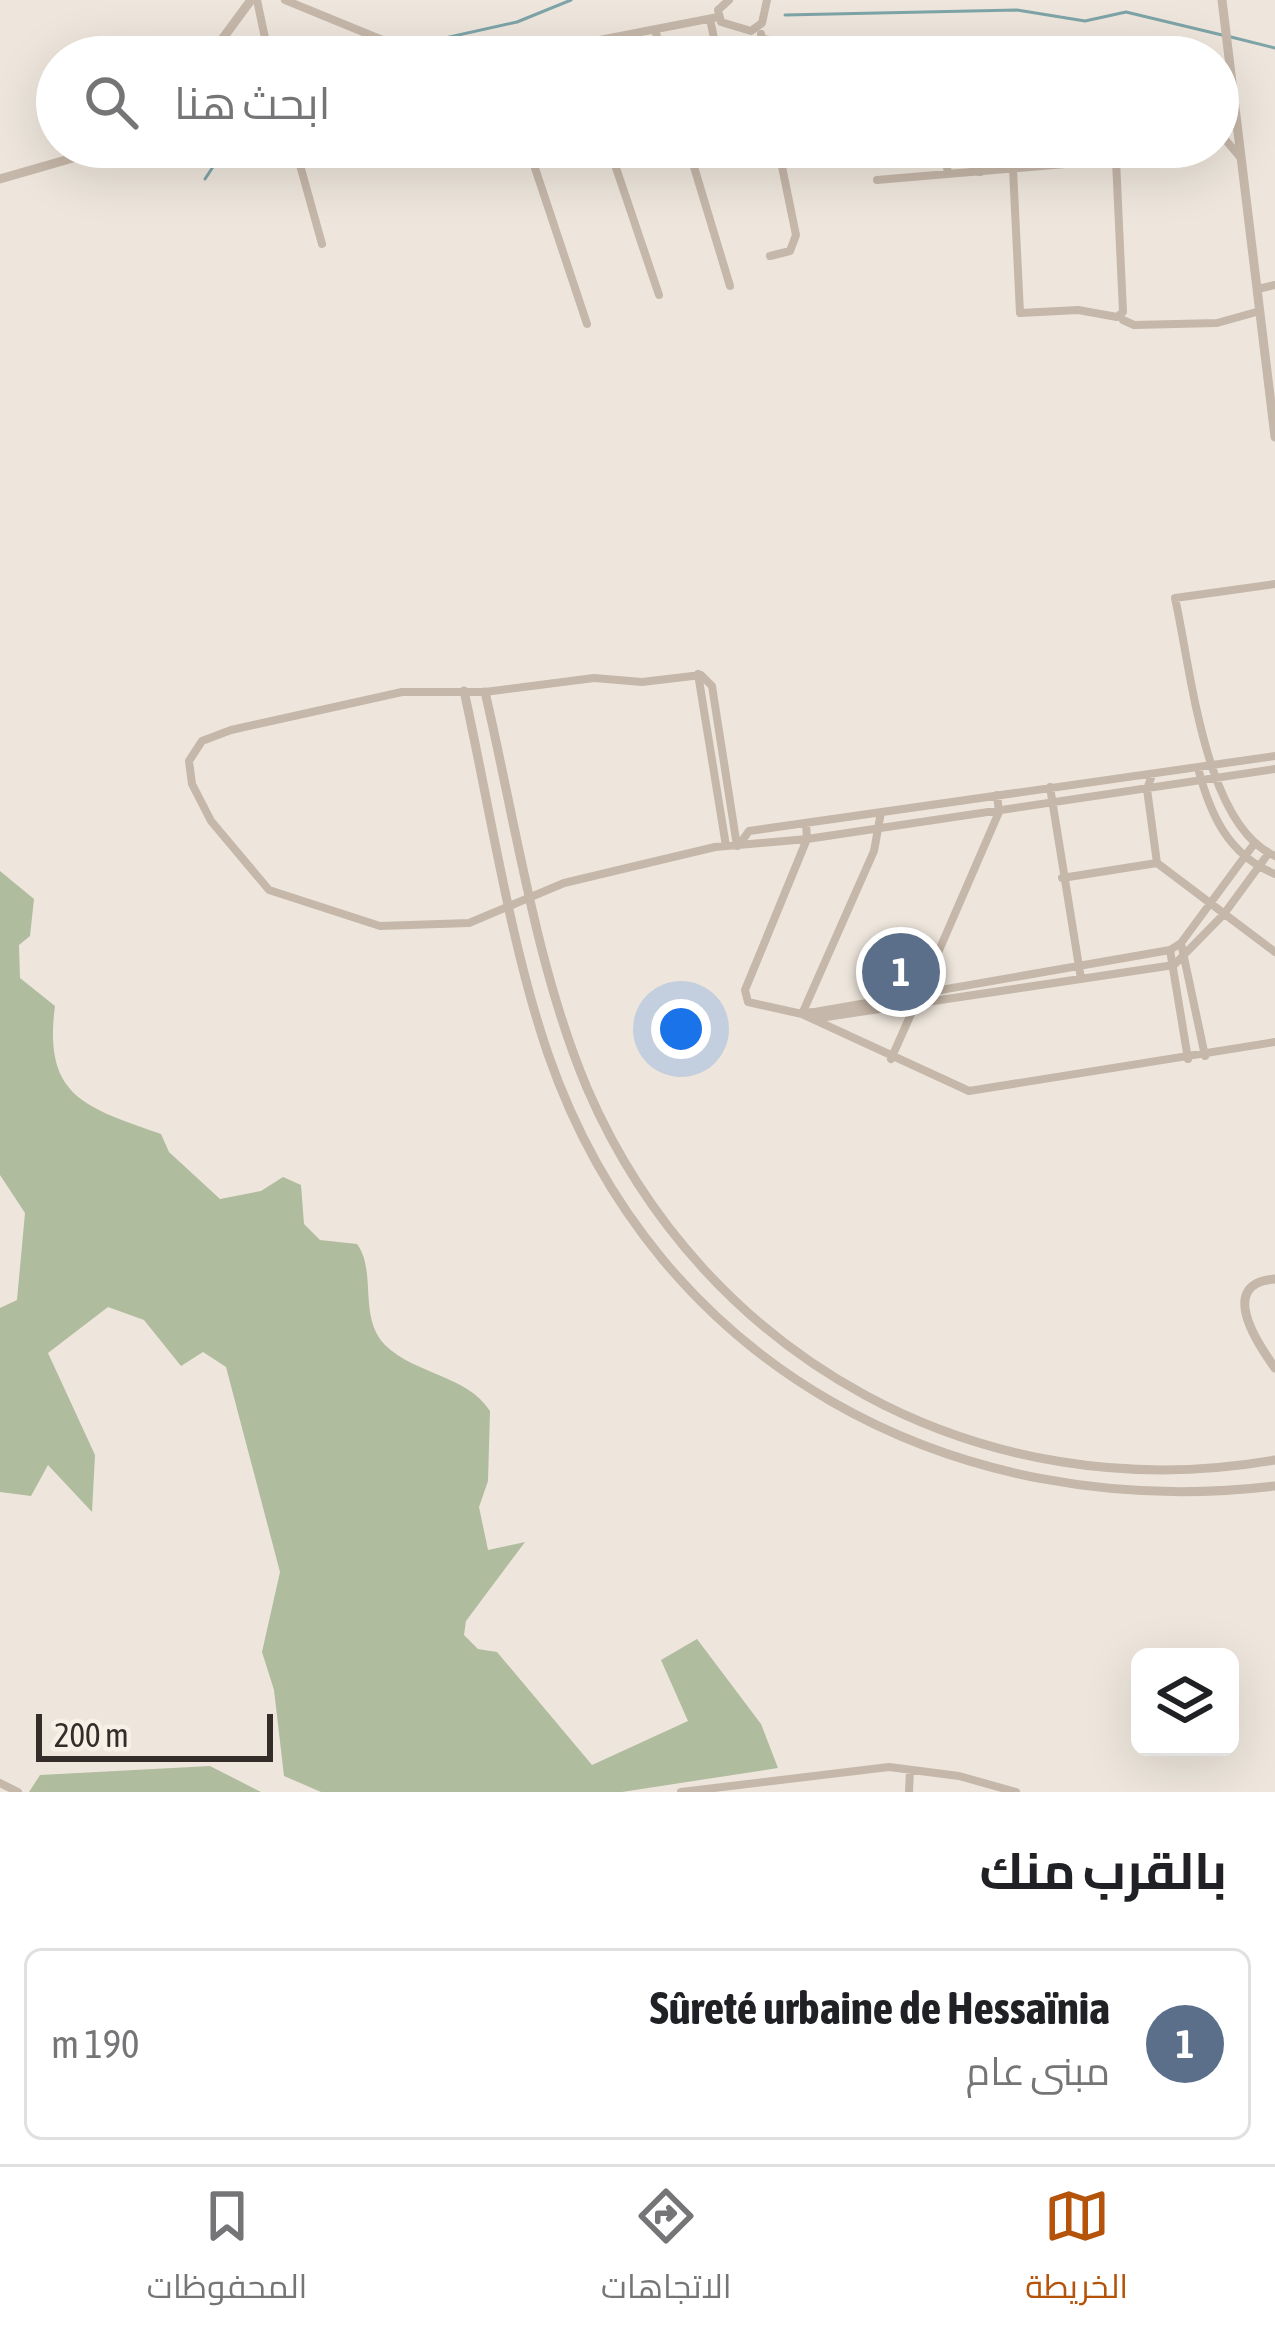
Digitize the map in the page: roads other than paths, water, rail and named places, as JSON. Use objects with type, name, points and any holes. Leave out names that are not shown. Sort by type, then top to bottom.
[{"type":"street","points":[[226,36],[254,0]]},
{"type":"street","points":[[254,0],[263,36]]},
{"type":"street","points":[[285,0],[373,36]]},
{"type":"street","points":[[716,36],[714,18],[729,0]]},
{"type":"street","points":[[761,36],[767,0]]},
{"type":"street","points":[[1222,0],[1225,36]]},
{"type":"street","points":[[623,36],[714,18],[747,31],[760,26]]},
{"type":"street","points":[[655,30],[657,36]]},
{"type":"street","points":[[1239,145],[1260,311],[1270,353],[1275,437]]},
{"type":"street","points":[[1239,156],[1242,160]]},
{"type":"street","points":[[0,179],[38,168]]},
{"type":"street","points":[[301,168],[322,244]]},
{"type":"street","points":[[534,168],[587,324]]},
{"type":"street","points":[[616,168],[659,295]]},
{"type":"street","points":[[694,168],[730,286]]},
{"type":"street","points":[[770,256],[790,251],[796,235],[782,168]]},
{"type":"street","points":[[947,168],[948,174]]},
{"type":"street","points":[[979,168],[980,172]]},
{"type":"street","points":[[877,180],[1024,168]]},
{"type":"street","points":[[1013,169],[1020,313],[1078,310],[1117,317],[1123,311],[1116,168]]},
{"type":"street","points":[[1258,289],[1275,285]]},
{"type":"street","points":[[1124,320],[1134,326],[1217,323],[1260,311]]},
{"type":"street","points":[[809,1015],[916,1004],[1174,964],[1187,958],[1272,855],[1234,824],[1216,778],[1175,598],[1275,584]]},
{"type":"street","points":[[734,846],[719,769],[711,682],[698,674],[642,682],[594,678],[485,692],[402,692],[231,730],[198,745],[188,773],[215,828],[278,896],[380,926],[410,928],[469,923],[533,895],[734,846],[999,812],[1275,769]]},
{"type":"street","points":[[464,691],[548,1054],[595,1154],[670,1265],[760,1353],[884,1433],[1005,1474],[1148,1493],[1275,1486]]},
{"type":"street","points":[[485,692],[562,1023],[610,1137],[643,1191],[714,1279],[816,1366],[926,1427],[1043,1462],[1159,1472],[1212,1471],[1275,1460]]},
{"type":"street","points":[[734,846],[746,832],[1275,756]]},
{"type":"street","points":[[1198,768],[1222,832],[1245,857],[1275,874]]},
{"type":"street","points":[[1152,775],[1147,789],[1157,863],[1275,952]]},
{"type":"street","points":[[1050,787],[1081,979]]},
{"type":"street","points":[[891,1059],[999,812],[997,795]]},
{"type":"street","points":[[809,1015],[882,827],[881,812]]},
{"type":"street","points":[[806,823],[807,839],[745,990],[748,1002],[809,1015],[952,1087],[987,1091],[1275,1042]]},
{"type":"street","points":[[809,1015],[1170,950],[1181,943],[1254,844]]},
{"type":"street","points":[[1063,878],[1157,863]]},
{"type":"street","points":[[1181,943],[1205,1056]]},
{"type":"street","points":[[1170,950],[1188,1059]]},
{"type":"street","points":[[1275,1279],[1262,1280],[1248,1293],[1242,1311],[1251,1336],[1275,1368]]},
{"type":"street","points":[[681,1792],[889,1767],[1016,1792]]},
{"type":"street","points":[[909,1792],[910,1769]]},
{"type":"street","points":[[0,1783],[18,1792]]},
{"type":"waterway","points":[[454,36],[517,22],[571,0]]},
{"type":"waterway","points":[[785,15],[1017,10],[1085,21],[1126,12],[1222,35]]},
{"type":"waterway","points":[[1239,39],[1275,48]]},
{"type":"waterway","points":[[205,179],[212,168]]},
{"type":"place","name":"Sûreté urbaine de Hessaïnia","points":[[901,972]]}]
